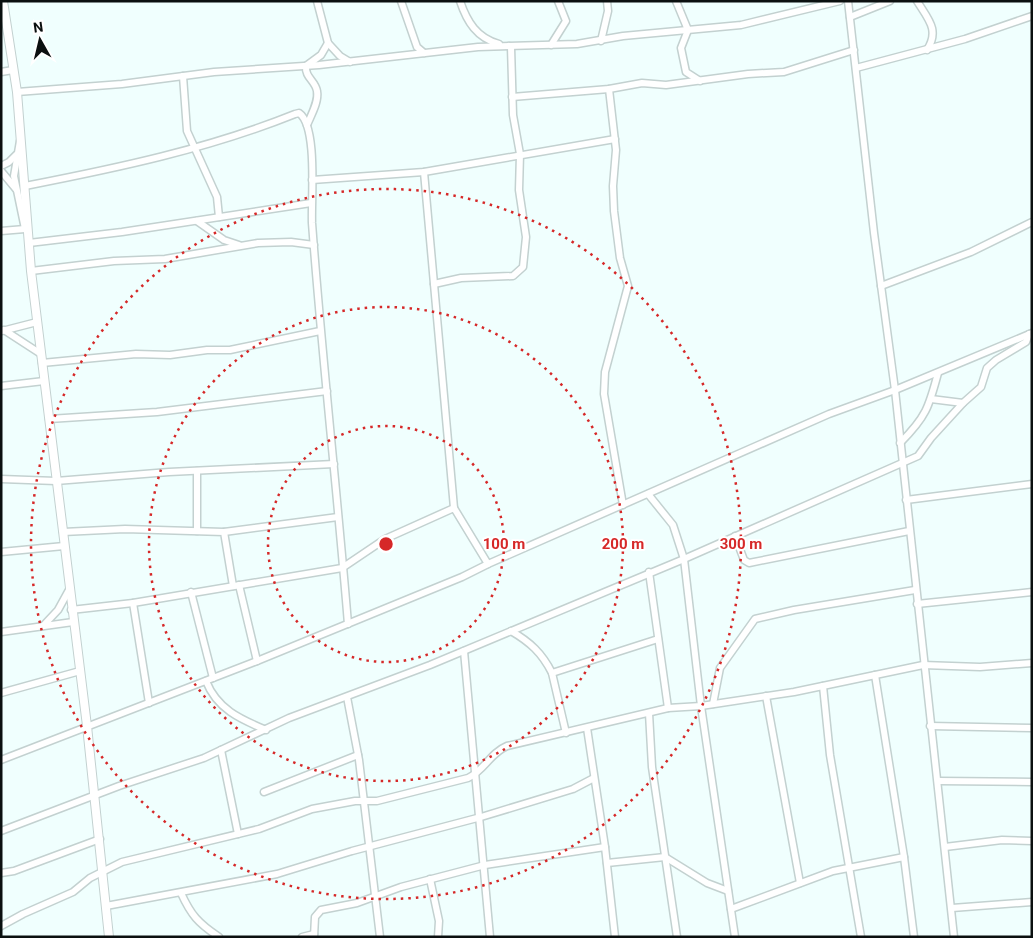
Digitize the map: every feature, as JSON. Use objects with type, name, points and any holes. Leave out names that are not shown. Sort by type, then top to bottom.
[{"type":"street","points":[[3,1],[17,92],[26,186],[31,271],[73,622],[88,726],[109,937]]},
{"type":"street","points":[[318,1],[328,42],[340,56],[350,62]]},
{"type":"street","points":[[401,1],[417,47],[424,53]]},
{"type":"street","points":[[460,1],[469,22],[476,32],[489,42],[511,47]]},
{"type":"street","points":[[551,45],[566,21],[558,1]]},
{"type":"street","points":[[601,40],[607,19],[607,1]]},
{"type":"street","points":[[676,1],[688,30],[680,48],[686,72],[700,81]]},
{"type":"street","points":[[17,92],[350,62],[478,47],[551,45],[741,26],[840,1]]},
{"type":"street","points":[[848,1],[910,531],[923,666],[938,781],[954,937]]},
{"type":"street","points":[[850,17],[890,1]]},
{"type":"street","points":[[917,1],[934,32],[934,38],[926,50]]},
{"type":"street","points":[[856,68],[965,39],[1032,16]]},
{"type":"street","points":[[307,127],[315,106],[317,92],[305,73],[306,66],[321,55],[328,42]]},
{"type":"street","points":[[413,54],[417,47]]},
{"type":"street","points":[[434,284],[461,278],[506,277],[520,272],[523,268],[526,237],[519,190],[520,154],[512,97],[511,47]]},
{"type":"street","points":[[512,97],[609,89],[642,84],[666,85],[748,74],[784,72],[854,50]]},
{"type":"street","points":[[1,72],[13,70]]},
{"type":"street","points":[[183,76],[187,131],[217,197],[219,217]]},
{"type":"street","points":[[609,89],[615,139],[614,211],[620,258],[628,286],[605,372],[604,394],[623,504]]},
{"type":"street","points":[[26,186],[107,170],[195,148],[294,114],[302,116],[312,148],[311,203],[320,331],[348,624]]},
{"type":"street","points":[[21,137],[16,155],[14,176],[28,240]]},
{"type":"street","points":[[312,180],[424,172],[615,139]]},
{"type":"street","points":[[1,166],[16,155]]},
{"type":"street","points":[[1,171],[16,189]]},
{"type":"street","points":[[424,172],[454,508],[488,564]]},
{"type":"street","points":[[28,240],[197,221],[311,203]]},
{"type":"street","points":[[197,221],[224,240],[241,245]]},
{"type":"street","points":[[881,286],[970,252],[1032,222]]},
{"type":"street","points":[[1,230],[25,229]]},
{"type":"street","points":[[31,271],[114,261],[182,256],[241,245],[277,242],[314,245]]},
{"type":"street","points":[[3,331],[37,322]]},
{"type":"street","points":[[3,331],[41,354]]},
{"type":"street","points":[[42,363],[130,354],[170,355],[207,350],[230,350],[320,331]]},
{"type":"street","points":[[1,760],[206,682],[462,577],[829,414],[938,373],[1030,334]]},
{"type":"street","points":[[1,832],[95,795],[178,768],[289,718],[464,651],[649,572],[684,559],[902,463],[922,453],[931,438],[963,403],[981,387],[987,368],[996,360],[1026,342],[1030,334]]},
{"type":"street","points":[[900,443],[917,426],[927,412],[938,373]]},
{"type":"street","points":[[1,386],[44,381]]},
{"type":"street","points":[[49,420],[140,414],[327,391]]},
{"type":"street","points":[[931,399],[963,403]]},
{"type":"street","points":[[1,479],[56,481],[334,464]]},
{"type":"street","points":[[196,531],[197,471]]},
{"type":"street","points":[[906,500],[1032,484]]},
{"type":"street","points":[[648,494],[673,525],[684,559],[701,706],[735,937]]},
{"type":"street","points":[[72,610],[132,603],[342,568],[385,539],[454,508]]},
{"type":"street","points":[[63,532],[125,529],[224,532],[338,517]]},
{"type":"street","points":[[735,536],[744,560],[749,563],[910,531]]},
{"type":"street","points":[[224,532],[236,586],[258,661]]},
{"type":"street","points":[[1,552],[64,546]]},
{"type":"street","points":[[649,572],[668,708]]},
{"type":"street","points":[[42,626],[58,610],[69,590]]},
{"type":"street","points":[[713,704],[715,685],[720,668],[755,619],[794,610],[916,590]]},
{"type":"street","points":[[191,592],[213,678]]},
{"type":"street","points":[[917,604],[1032,592]]},
{"type":"street","points":[[132,603],[149,703]]},
{"type":"street","points":[[1,632],[73,622]]},
{"type":"street","points":[[511,630],[533,646],[552,673],[566,733]]},
{"type":"street","points":[[552,673],[658,639]]},
{"type":"street","points":[[464,651],[481,817],[490,937]]},
{"type":"street","points":[[1,926],[73,892],[103,871],[122,862],[277,824],[312,809],[364,800],[377,801],[476,774],[497,750],[668,708],[701,706],[766,696],[923,666],[980,667],[1032,663]]},
{"type":"street","points":[[1,693],[80,671]]},
{"type":"street","points":[[875,675],[904,857],[914,937]]},
{"type":"street","points":[[206,682],[212,696],[238,718],[266,730]]},
{"type":"street","points":[[823,686],[830,755],[861,937]]},
{"type":"street","points":[[766,696],[800,883]]},
{"type":"street","points":[[347,697],[358,755],[380,937]]},
{"type":"street","points":[[649,713],[652,767],[677,937]]},
{"type":"street","points":[[930,726],[1032,728]]},
{"type":"street","points":[[587,728],[605,847],[614,936]]},
{"type":"street","points":[[221,750],[238,834]]},
{"type":"street","points":[[264,792],[358,755]]},
{"type":"street","points":[[106,906],[277,874],[481,817],[573,789],[594,778]]},
{"type":"street","points":[[938,781],[1032,782]]},
{"type":"street","points":[[1,873],[14,871],[100,839]]},
{"type":"street","points":[[945,847],[1002,840],[1032,841]]},
{"type":"street","points":[[302,937],[314,936],[315,917],[318,912],[485,865],[605,847]]},
{"type":"street","points":[[607,863],[665,857],[707,883],[728,891]]},
{"type":"street","points":[[731,909],[850,866],[904,857]]},
{"type":"street","points":[[430,879],[439,922],[438,937]]},
{"type":"street","points":[[180,893],[191,914],[201,925],[219,937]]},
{"type":"street","points":[[952,908],[1032,902]]}]
